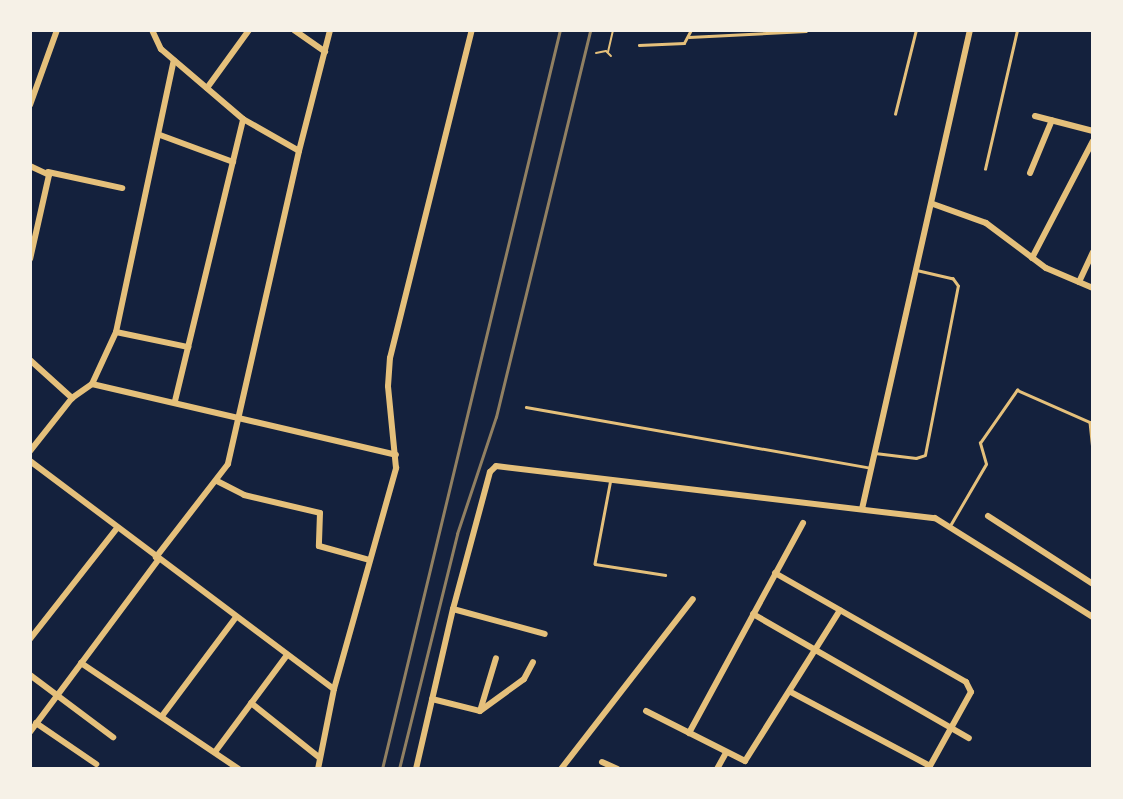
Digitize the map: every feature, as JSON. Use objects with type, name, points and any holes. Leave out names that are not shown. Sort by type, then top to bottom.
[{"type":"street","points":[[30,105],[57,30]]},
{"type":"street","points":[[152,30],[161,49],[243,119],[299,151]]},
{"type":"street","points":[[207,88],[249,30]]},
{"type":"street","points":[[294,30],[325,52]]},
{"type":"street","points":[[30,732],[228,464],[299,151],[330,30]]},
{"type":"street","points":[[318,769],[334,689],[396,455],[388,386],[390,358],[472,30]]},
{"type":"street","points":[[862,509],[933,204],[970,30]]},
{"type":"street","points":[[31,448],[72,398],[93,384],[116,332],[174,60]]},
{"type":"street","points":[[1035,116],[1093,131]]},
{"type":"street","points":[[175,401],[243,119]]},
{"type":"street","points":[[1030,173],[1052,120]]},
{"type":"street","points":[[160,135],[233,162]]},
{"type":"street","points":[[1032,258],[1093,141]]},
{"type":"street","points":[[30,166],[122,188]]},
{"type":"street","points":[[30,259],[48,172]]},
{"type":"street","points":[[933,204],[986,223],[1032,258],[1093,288]]},
{"type":"street","points":[[1079,282],[1093,252]]},
{"type":"street","points":[[116,332],[188,346]]},
{"type":"street","points":[[30,360],[72,398]]},
{"type":"street","points":[[93,384],[240,415],[396,455]]},
{"type":"street","points":[[30,461],[334,689]]},
{"type":"street","points":[[415,769],[453,609],[492,468],[611,479],[935,518],[951,524],[1092,613]]},
{"type":"street","points":[[217,481],[244,495],[320,513],[319,546],[369,560]]},
{"type":"street","points":[[988,516],[1093,584]]},
{"type":"street","points":[[689,733],[803,523]]},
{"type":"street","points":[[30,639],[117,528]]},
{"type":"street","points":[[775,573],[966,682],[971,692],[934,763],[925,765],[791,692]]},
{"type":"street","points":[[561,769],[693,599]]},
{"type":"street","points":[[453,609],[545,635]]},
{"type":"street","points":[[646,711],[744,761],[750,758],[840,610]]},
{"type":"street","points":[[753,614],[969,738]]},
{"type":"street","points":[[162,716],[236,617]]},
{"type":"street","points":[[215,752],[287,655]]},
{"type":"street","points":[[480,711],[496,658]]},
{"type":"street","points":[[480,711],[524,678],[533,662]]},
{"type":"street","points":[[81,663],[239,769]]},
{"type":"street","points":[[30,674],[113,737]]},
{"type":"street","points":[[432,699],[480,711]]},
{"type":"street","points":[[251,703],[320,758]]},
{"type":"street","points":[[36,723],[96,764]]},
{"type":"street","points":[[717,769],[726,752]]},
{"type":"street","points":[[602,762],[618,769]]},
{"type":"lane","points":[[689,37],[691,30]]},
{"type":"lane","points":[[895,114],[916,30]]},
{"type":"lane","points":[[985,169],[1017,30]]},
{"type":"lane","points":[[639,45],[677,46],[689,37],[806,31]]},
{"type":"lane","points":[[874,453],[916,458],[925,455],[958,286],[953,279],[917,271]]},
{"type":"lane","points":[[951,524],[986,464],[980,443],[1017,390],[1090,422],[1093,449]]},
{"type":"lane","points":[[526,407],[871,468]]},
{"type":"lane","points":[[611,479],[595,564],[665,575]]},
{"type":"path","points":[[608,52],[613,30]]},
{"type":"path","points":[[596,53],[606,51],[611,57]]},
{"type":"railway","points":[[382,769],[560,30]]},
{"type":"railway","points":[[399,769],[457,534],[496,417],[590,30]]}]
